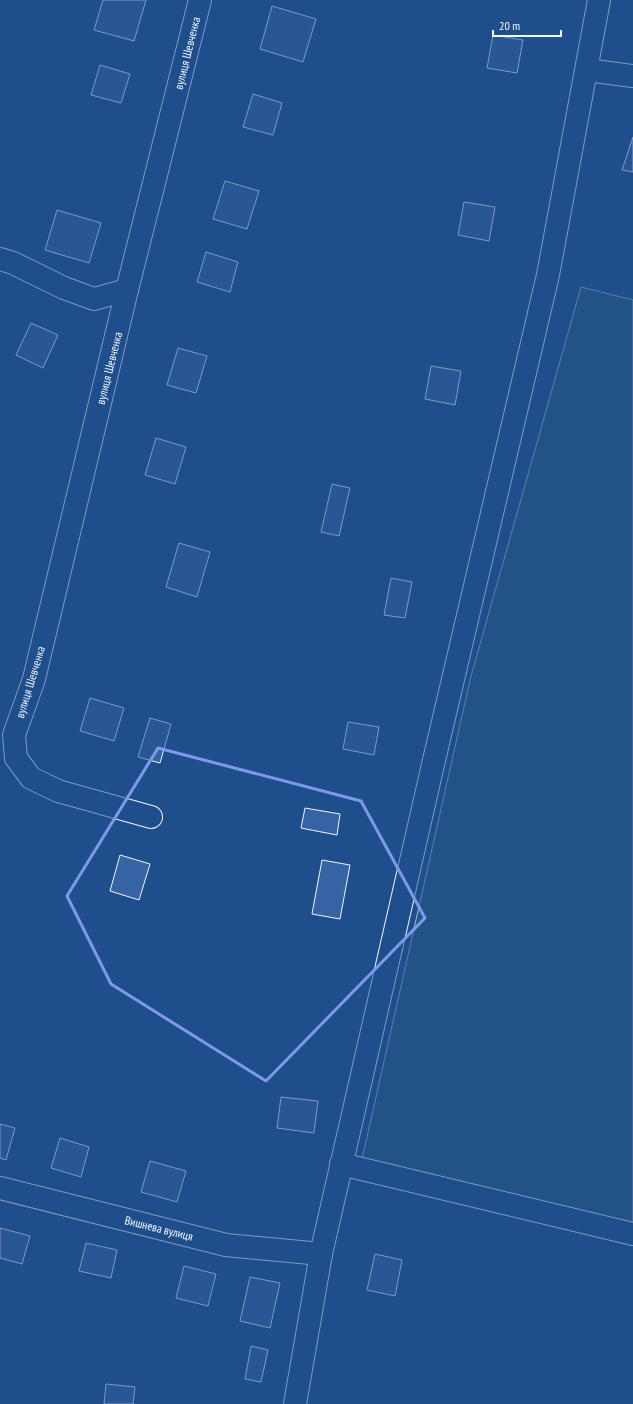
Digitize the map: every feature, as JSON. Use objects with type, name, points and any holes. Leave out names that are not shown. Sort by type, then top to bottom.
[{"type":"street","name":"вулиця Шевченка","points":[[151,817],[58,791],[31,778],[16,758],[7,735],[34,679],[200,0]]},
{"type":"street","points":[[295,1404],[321,1254],[341,1164],[548,275],[599,0]]},
{"type":"street","points":[[586,70],[633,76]]},
{"type":"street","points":[[0,259],[13,263],[64,288],[94,299],[128,290]]},
{"type":"street","points":[[341,1164],[633,1234]]},
{"type":"street","name":"Вишнева вулиця","points":[[0,1188],[226,1245],[321,1254]]},
{"type":"highlighted area","points":[[158,748],[361,801],[425,918],[266,1081],[111,984],[67,896]]},
{"type":"shaded area","points":[[581,287],[633,300],[633,1234],[360,1168],[471,676]]},
{"type":"building","points":[[103,0],[146,0],[134,41],[94,30]]},
{"type":"building","points":[[272,6],[316,19],[303,62],[260,49]]},
{"type":"building","points":[[493,35],[523,40],[517,73],[487,68]]},
{"type":"building","points":[[100,65],[130,74],[121,103],[91,95]]},
{"type":"building","points":[[253,94],[282,103],[273,135],[243,127]]},
{"type":"building","points":[[633,137],[633,172],[622,170]]},
{"type":"building","points":[[225,181],[259,191],[247,229],[213,219]]},
{"type":"building","points":[[464,202],[495,207],[489,241],[458,235]]},
{"type":"building","points":[[57,210],[101,223],[89,263],[45,250]]},
{"type":"building","points":[[206,252],[238,262],[230,292],[197,282]]},
{"type":"building","points":[[31,323],[58,335],[43,368],[16,355]]},
{"type":"building","points":[[178,348],[207,356],[196,393],[167,385]]},
{"type":"building","points":[[431,366],[461,371],[455,405],[425,399]]},
{"type":"building","points":[[156,438],[186,447],[175,484],[145,475]]},
{"type":"building","points":[[332,484],[350,488],[339,536],[321,532]]},
{"type":"building","points":[[179,543],[210,552],[197,597],[166,587]]},
{"type":"building","points":[[391,578],[412,582],[405,618],[384,615]]},
{"type":"building","points":[[90,698],[124,708],[114,741],[80,731]]},
{"type":"building","points":[[150,718],[171,724],[160,763],[138,757]]},
{"type":"building","points":[[348,722],[379,727],[374,755],[343,749]]},
{"type":"building","points":[[305,808],[340,814],[337,835],[301,828]]},
{"type":"building","points":[[120,855],[150,864],[139,900],[110,891]]},
{"type":"building","points":[[322,860],[350,865],[340,919],[312,914]]},
{"type":"building","points":[[281,1097],[318,1101],[314,1133],[277,1128]]},
{"type":"building","points":[[0,1124],[15,1128],[6,1160],[0,1158]]},
{"type":"building","points":[[60,1138],[89,1147],[81,1177],[51,1168]]},
{"type":"building","points":[[150,1161],[186,1171],[177,1202],[141,1192]]},
{"type":"building","points":[[0,1228],[30,1236],[22,1264],[0,1258]]},
{"type":"building","points":[[86,1243],[117,1250],[111,1278],[79,1271]]},
{"type":"building","points":[[375,1254],[402,1260],[395,1296],[367,1290]]},
{"type":"building","points":[[184,1266],[216,1274],[208,1306],[176,1298]]},
{"type":"building","points":[[250,1277],[280,1283],[270,1328],[240,1321]]},
{"type":"building","points":[[251,1346],[268,1350],[261,1382],[245,1379]]},
{"type":"building","points":[[106,1384],[135,1387],[133,1404],[104,1404]]}]
